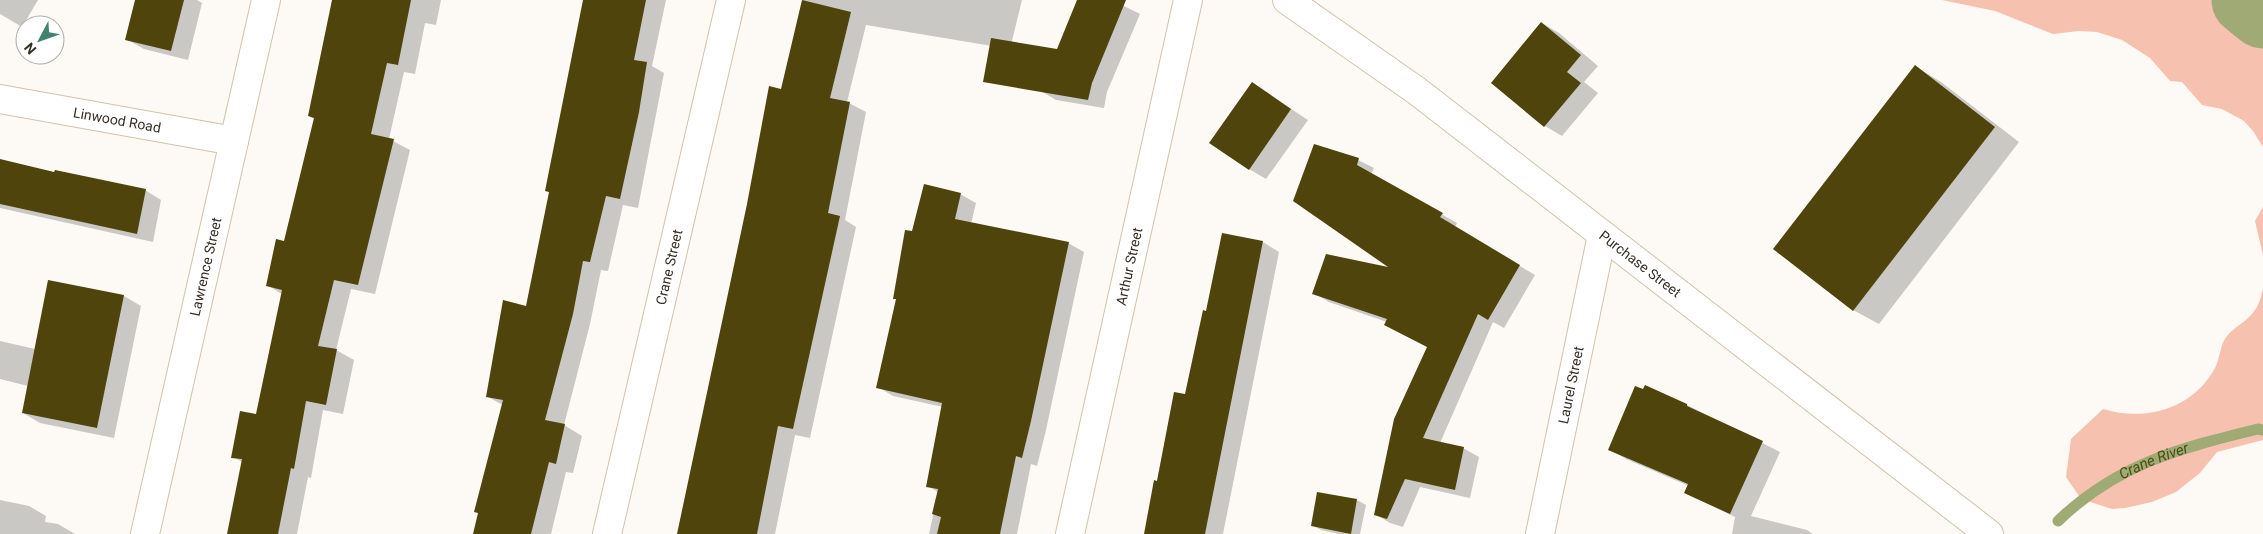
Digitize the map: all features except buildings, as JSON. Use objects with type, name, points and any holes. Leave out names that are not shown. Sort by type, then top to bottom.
[{"type":"street","name":"Lawrence Street","points":[[145,534],[266,0]]},
{"type":"street","name":"Crane Street","points":[[607,534],[731,0]]},
{"type":"street","name":"Arthur Street","points":[[1070,534],[1188,0]]},
{"type":"street","name":"Purchase Street","points":[[1287,0],[1417,91],[1989,534]]},
{"type":"street","name":"Linwood Road","points":[[0,98],[234,141]]},
{"type":"street","name":"Laurel Street","points":[[1540,534],[1602,235]]},
{"type":"shaded area","points":[[1942,0],[2263,0],[2263,147],[2244,121],[2222,109],[2202,105],[2182,82],[2170,81],[2150,58],[2122,40],[2097,32],[2079,31],[2053,34],[1995,11]]},
{"type":"shaded area","points":[[2263,207],[2263,255],[2255,221]]},
{"type":"shaded area","points":[[2263,289],[2263,440],[2217,452],[2200,473],[2176,492],[2152,502],[2112,509],[2081,499],[2066,477],[2071,439],[2103,409],[2119,413],[2151,413],[2166,409],[2194,394],[2206,382],[2215,368],[2227,336],[2249,317],[2256,308]]},
{"type":"waterway","name":"Crane River","points":[[2247,0],[2263,13]]},
{"type":"waterway","name":"Crane River","points":[[2058,521],[2080,501],[2103,485],[2151,461],[2202,443],[2258,429],[2263,430]]}]
